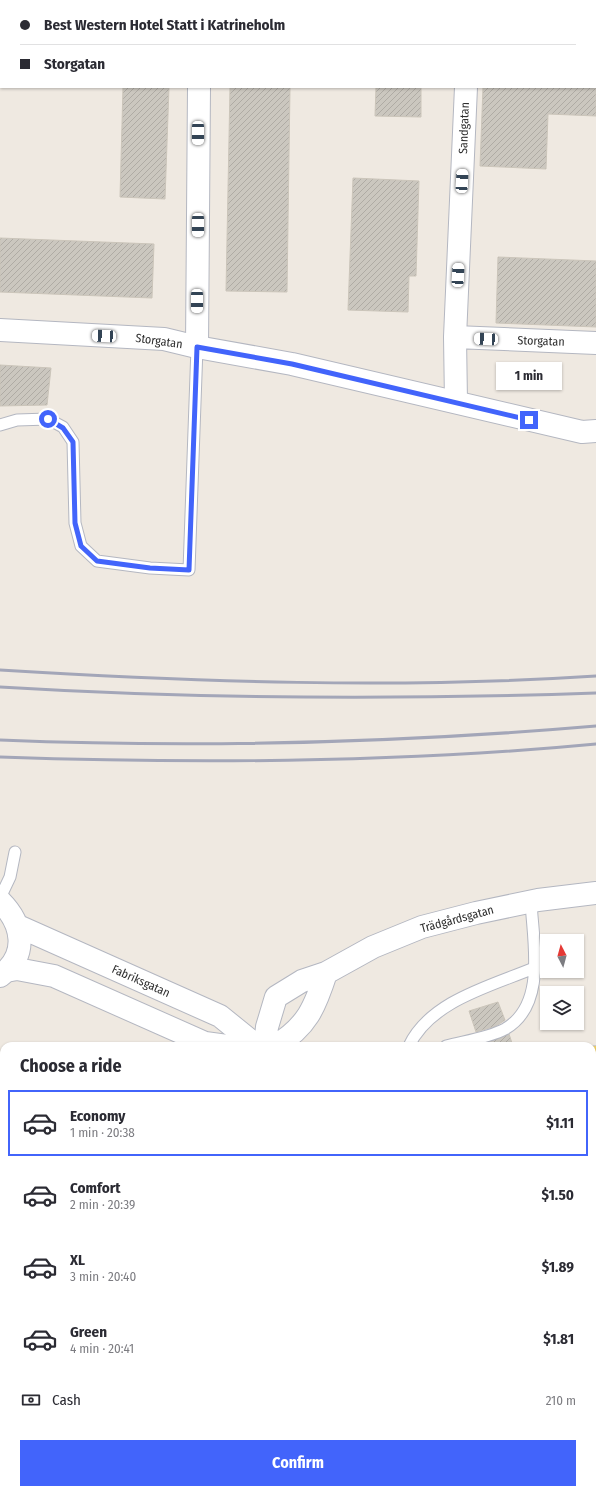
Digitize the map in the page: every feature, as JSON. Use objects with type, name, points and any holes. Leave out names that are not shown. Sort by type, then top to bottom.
[{"type":"street","points":[[197,347],[199,88]]},
{"type":"street","name":"Sandgatan","points":[[455,338],[466,88]]},
{"type":"street","name":"Storgatan","points":[[0,330],[164,339],[197,347],[292,364],[591,434]]},
{"type":"street","points":[[455,338],[456,402]]},
{"type":"street","name":"Storgatan","points":[[455,338],[596,343]]},
{"type":"street","name":"Trädgårdsgatan","points":[[266,1042],[267,1027],[276,997],[302,981],[326,973],[373,947],[422,927],[476,913],[531,902],[596,893]]},
{"type":"street","points":[[0,900],[11,912],[18,926],[20,942],[18,951],[3,974]]},
{"type":"street","name":"Fabriksgatan","points":[[18,926],[220,1016],[252,1042]]},
{"type":"street","points":[[3,974],[17,969],[54,976],[205,1042]]},
{"type":"street","points":[[281,1042],[291,1036],[308,1017],[319,995],[326,973]]},
{"type":"lane","points":[[0,425],[18,420],[48,419],[63,428],[73,442],[75,523],[81,546],[97,561],[150,568],[189,570],[197,347]]},
{"type":"lane","points":[[0,900],[10,877],[15,852]]},
{"type":"lane","points":[[463,1042],[503,1030],[510,1026],[519,1017],[529,1002],[534,968],[531,902]]},
{"type":"lane","points":[[411,1042],[424,1022],[442,1008],[534,968]]},
{"type":"building","points":[[123,88],[169,88],[165,199],[120,197]]},
{"type":"building","points":[[230,88],[290,88],[287,292],[226,291]]},
{"type":"building","points":[[376,88],[421,88],[421,117],[375,116]]},
{"type":"building","points":[[483,88],[596,88],[596,116],[548,114],[546,169],[480,166]]},
{"type":"building","points":[[353,178],[419,181],[416,276],[409,276],[408,312],[348,310]]},
{"type":"building","points":[[0,238],[154,244],[152,298],[0,292]]},
{"type":"building","points":[[498,257],[596,261],[596,327],[496,323]]},
{"type":"building","points":[[0,365],[51,368],[47,405],[0,406]]},
{"type":"building","points":[[498,1002],[505,1020],[496,1026],[476,1032],[469,1011]]},
{"type":"building","points":[[509,1034],[512,1042],[489,1042]]},
{"type":"railway","points":[[0,670],[223,681],[372,683],[522,680],[596,676]]},
{"type":"railway","points":[[0,687],[149,694],[298,697],[447,697],[596,693]]},
{"type":"railway","points":[[0,740],[149,744],[224,744],[373,740],[522,732],[596,726]]},
{"type":"railway","points":[[0,757],[149,761],[298,760],[447,755],[596,744]]},
{"type":"route","points":[[48,419],[63,428],[73,442],[75,523],[81,546],[97,561],[150,568],[189,570],[197,347],[292,364],[529,420]]}]
